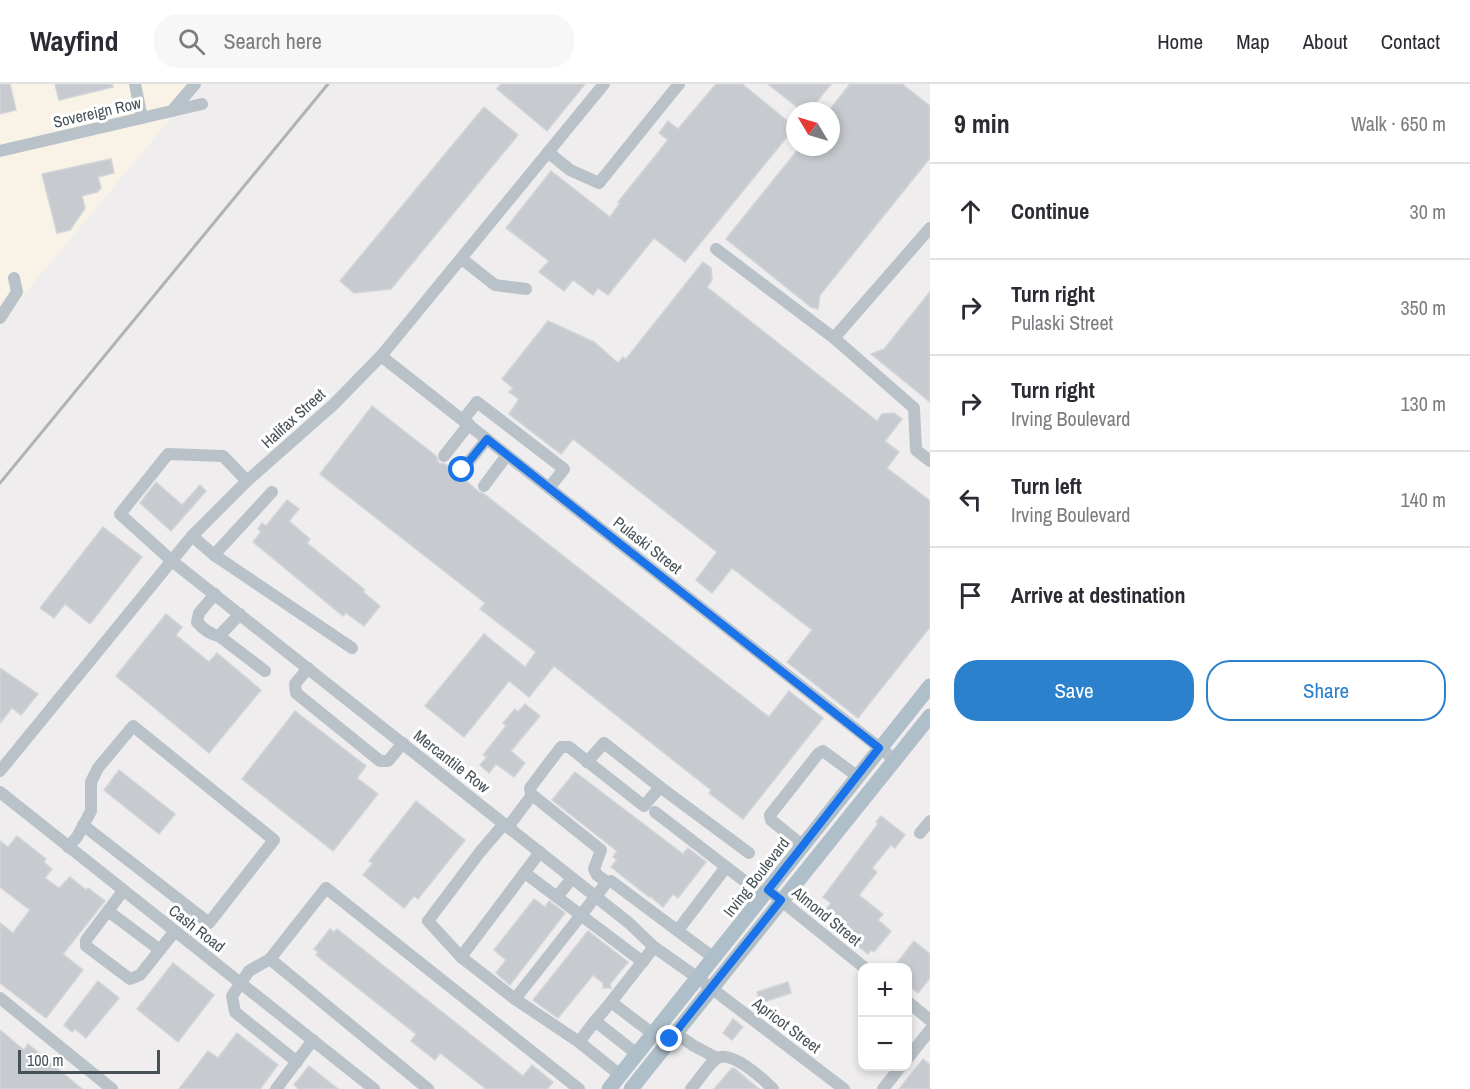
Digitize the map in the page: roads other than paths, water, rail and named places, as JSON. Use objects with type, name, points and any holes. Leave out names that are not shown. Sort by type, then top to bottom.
[{"type":"main road","name":"Irving Boulevard","points":[[609,1089],[930,686]]},
{"type":"main road","name":"Irving Boulevard","points":[[631,1089],[930,716]]},
{"type":"street","points":[[135,84],[142,118]]},
{"type":"street","points":[[172,111],[195,84]]},
{"type":"street","name":"Halifax Street","points":[[0,771],[192,536],[247,481],[333,405],[381,356],[604,84]]},
{"type":"street","points":[[548,152],[570,170],[599,183],[679,84]]},
{"type":"street","name":"Sovereign Row","points":[[0,151],[202,104]]},
{"type":"street","points":[[834,338],[930,228]]},
{"type":"street","points":[[716,249],[834,338],[914,408],[916,450],[930,461]]},
{"type":"street","points":[[462,259],[495,285],[526,289]]},
{"type":"street","points":[[0,318],[17,292],[14,278]]},
{"type":"street","name":"Pulaski Street","points":[[381,356],[895,760]]},
{"type":"street","points":[[444,456],[477,402],[564,469],[549,488]]},
{"type":"street","points":[[462,470],[487,439]]},
{"type":"street","name":"Mercantile Row","points":[[247,481],[223,456],[168,454],[120,514],[172,561],[629,923],[654,947],[711,988]]},
{"type":"street","points":[[484,486],[507,455]]},
{"type":"street","points":[[214,555],[272,492]]},
{"type":"street","points":[[192,536],[214,555],[352,648]]},
{"type":"street","points":[[215,594],[199,614],[197,622],[211,635],[219,636],[265,671]]},
{"type":"street","points":[[219,636],[240,614]]},
{"type":"street","points":[[308,668],[296,684],[296,693],[380,761],[388,761],[403,743]]},
{"type":"street","points":[[68,847],[91,811],[92,782],[98,768],[133,726],[274,840],[209,923],[83,825]]},
{"type":"street","points":[[587,762],[604,743],[748,853]]},
{"type":"street","points":[[660,787],[644,806],[569,747],[561,747],[530,788],[532,795],[600,850],[594,869],[597,875],[606,882],[611,881],[714,958]]},
{"type":"street","points":[[803,846],[771,820],[770,815],[818,754],[823,751],[857,776]]},
{"type":"street","name":"Cash Road","points":[[0,792],[374,1089]]},
{"type":"street","points":[[532,795],[480,852],[428,921],[461,957],[516,999],[579,1042],[620,1075]]},
{"type":"street","name":"Almond Street","points":[[655,812],[726,867],[781,900],[859,963]]},
{"type":"street","points":[[920,833],[930,821]]},
{"type":"street","points":[[461,957],[540,852]]},
{"type":"street","points":[[678,930],[726,867]]},
{"type":"street","points":[[525,873],[643,962]]},
{"type":"street","points":[[557,897],[572,878]]},
{"type":"street","points":[[516,999],[606,882]]},
{"type":"street","points":[[297,1062],[235,1012],[232,996],[249,971],[270,959],[326,888],[573,1087]]},
{"type":"street","points":[[123,891],[86,940],[86,946],[130,979],[140,975],[175,931]]},
{"type":"street","points":[[108,911],[160,950]]},
{"type":"street","points":[[615,941],[629,923]]},
{"type":"street","points":[[579,1042],[654,947]]},
{"type":"street","points":[[270,959],[429,1089]]},
{"type":"street","name":"Apricot Street","points":[[711,988],[844,1089]]},
{"type":"street","points":[[0,998],[112,1089]]},
{"type":"street","points":[[611,1002],[654,1034]]},
{"type":"street","points":[[912,1005],[930,1020]]},
{"type":"street","points":[[595,1021],[637,1054]]},
{"type":"street","points":[[912,1053],[930,1030]]},
{"type":"street","points":[[675,1033],[717,1058]]},
{"type":"street","points":[[276,1089],[313,1040]]},
{"type":"street","points":[[692,1089],[717,1058],[726,1055],[736,1059],[773,1089]]},
{"type":"street","points":[[883,1089],[897,1071]]},
{"type":"railway","points":[[0,483],[328,84]]}]
